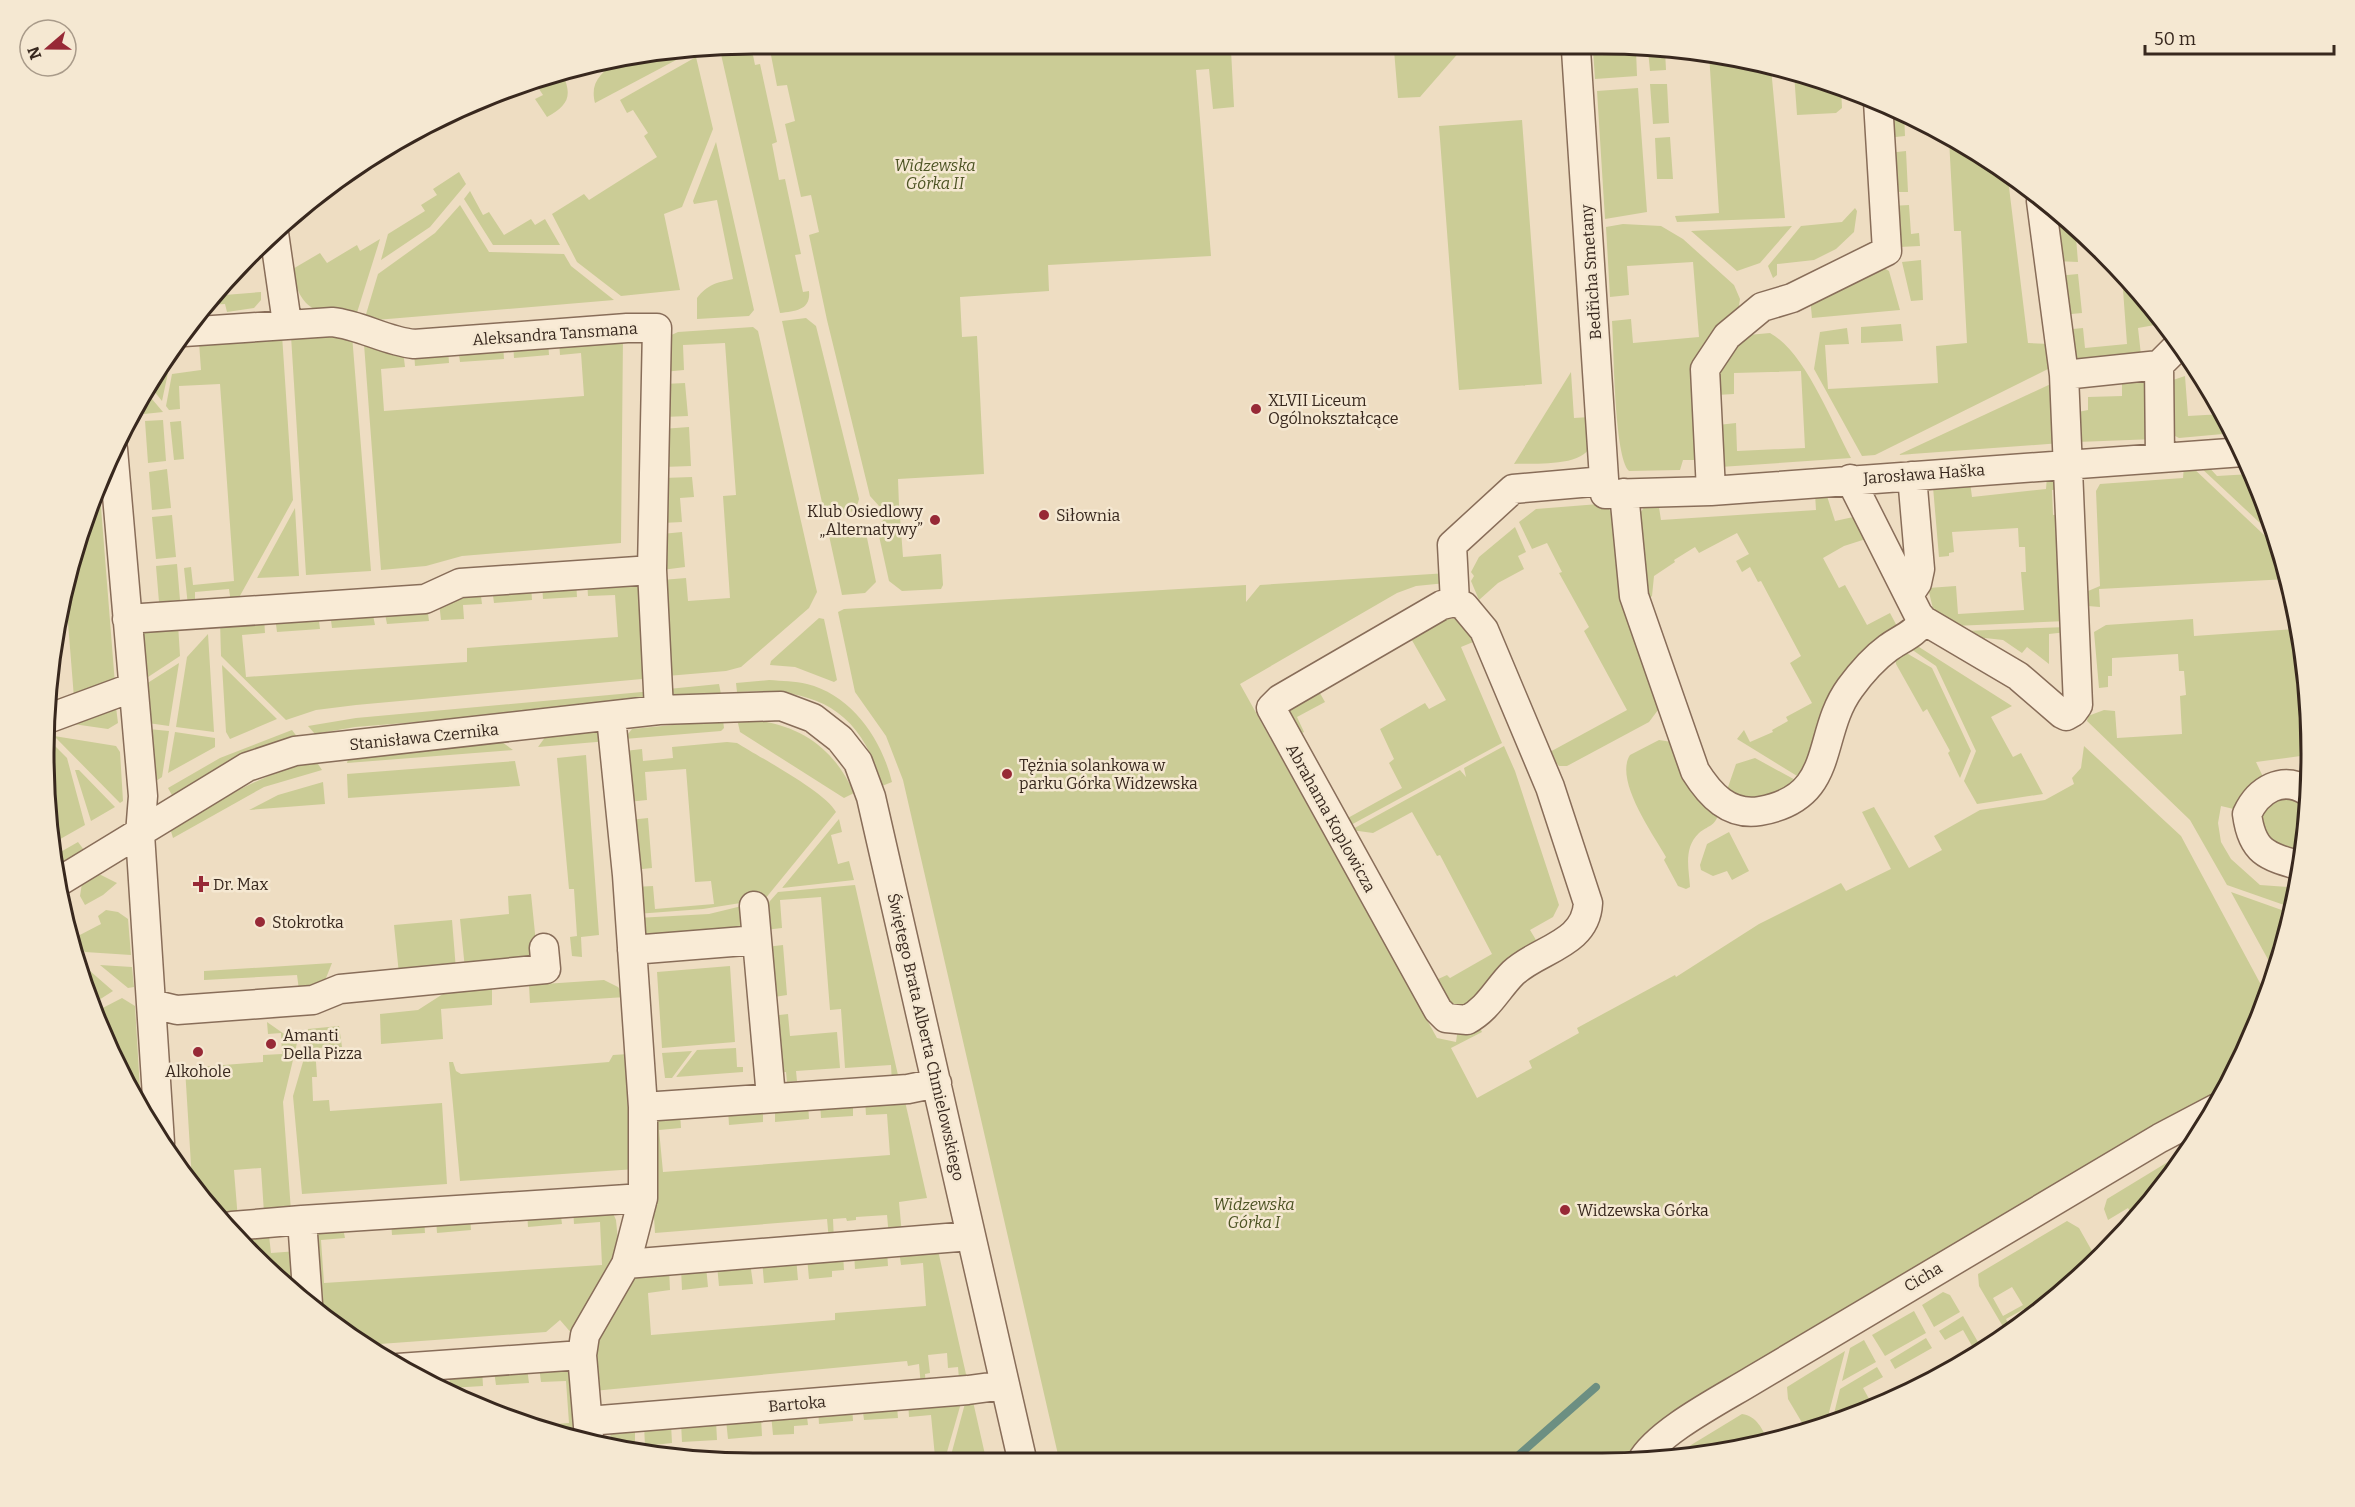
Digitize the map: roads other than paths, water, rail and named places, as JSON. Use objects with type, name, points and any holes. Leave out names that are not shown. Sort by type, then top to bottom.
[{"type":"street","name":"Bedřicha Smetany","points":[[1576,54],[1611,489]]},
{"type":"street","points":[[1711,490],[1705,369],[1727,336],[1762,307],[1792,298],[1887,251],[1879,111]]},
{"type":"street","points":[[1850,479],[1923,620],[2018,676],[2062,714],[2066,716],[2073,712],[2078,705],[2064,375],[2042,211]]},
{"type":"street","points":[[276,243],[287,323]]},
{"type":"street","name":"Aleksandra Tansmana","points":[[197,331],[287,323],[347,324],[392,342],[414,344],[636,327],[657,328],[652,570]]},
{"type":"street","points":[[2064,375],[2159,364],[2173,351]]},
{"type":"street","points":[[2159,364],[2160,458]]},
{"type":"street","name":"Jarosława Haška","points":[[1455,602],[1452,545],[1513,489],[1711,490],[2233,453]]},
{"type":"street","points":[[115,469],[131,688],[143,796],[140,834],[159,1120]]},
{"type":"street","points":[[1909,595],[1917,583],[1920,569],[1912,476]]},
{"type":"street","points":[[1611,489],[1634,596],[1685,746],[1704,786],[1732,810],[1755,812],[1775,808],[1802,793],[1821,767],[1834,721],[1847,692],[1863,670],[1878,656],[1919,628],[1923,620]]},
{"type":"street","points":[[127,619],[425,599],[460,583],[652,570],[659,710]]},
{"type":"street","name":"Abrahama Koplowicza","points":[[1455,602],[1464,606],[1479,621],[1513,695],[1550,787],[1587,903],[1584,919],[1570,939],[1521,967],[1485,1008],[1467,1020],[1446,1018],[1437,1010],[1271,708],[1280,699],[1442,605],[1455,602]]},
{"type":"street","points":[[55,716],[131,688]]},
{"type":"street","name":"Świętego Brata Alberta Chmielowskiego","points":[[729,707],[781,706],[805,715],[840,739],[858,762],[872,797],[1021,1453]]},
{"type":"street","name":"Stanisława Czernika","points":[[65,878],[247,767],[295,751],[659,710],[729,707]]},
{"type":"street","points":[[589,1430],[582,1355],[585,1335],[626,1264],[642,1198],[643,1107],[632,950],[611,717]]},
{"type":"street","points":[[2292,863],[2269,856],[2255,845],[2247,814],[2259,793],[2289,783],[2300,788]]},
{"type":"street","points":[[754,906],[771,1097]]},
{"type":"street","points":[[632,950],[757,940]]},
{"type":"street","points":[[152,1004],[177,1010],[313,1000],[340,988],[546,969],[544,948]]},
{"type":"street","points":[[643,1107],[908,1089],[937,1083]]},
{"type":"street","name":"Cicha","points":[[1647,1452],[1732,1393],[1946,1264],[2198,1118]]},
{"type":"street","points":[[238,1225],[642,1198]]},
{"type":"street","points":[[302,1220],[307,1291]]},
{"type":"street","points":[[626,1264],[971,1236]]},
{"type":"street","points":[[418,1367],[582,1355]]},
{"type":"street","name":"Bartoka","points":[[589,1430],[968,1390],[1005,1384]]},
{"type":"waterway","points":[[1521,1453],[1596,1387]]},
{"type":"place","name":"XLVII Liceum Ogólnokształcące","points":[[1256,409]]},
{"type":"place","name":"Siłownia","points":[[1044,515]]},
{"type":"place","name":"Klub Osiedlowy „Alternatywy”","points":[[935,520]]},
{"type":"place","name":"Tężnia solankowa w parku Górka Widzewska","points":[[1007,774]]},
{"type":"place","name":"Dr. Max","points":[[201,884]]},
{"type":"place","name":"Stokrotka","points":[[260,922]]},
{"type":"place","name":"Amanti Della Pizza","points":[[271,1044]]},
{"type":"place","name":"Alkohole","points":[[198,1052]]},
{"type":"place","name":"Widzewska Górka","points":[[1565,1210]]},
{"type":"park label","name":"Widzewska Górka II","points":[[935,174]]},
{"type":"park label","name":"Widzewska Górka I","points":[[1254,1213]]}]
